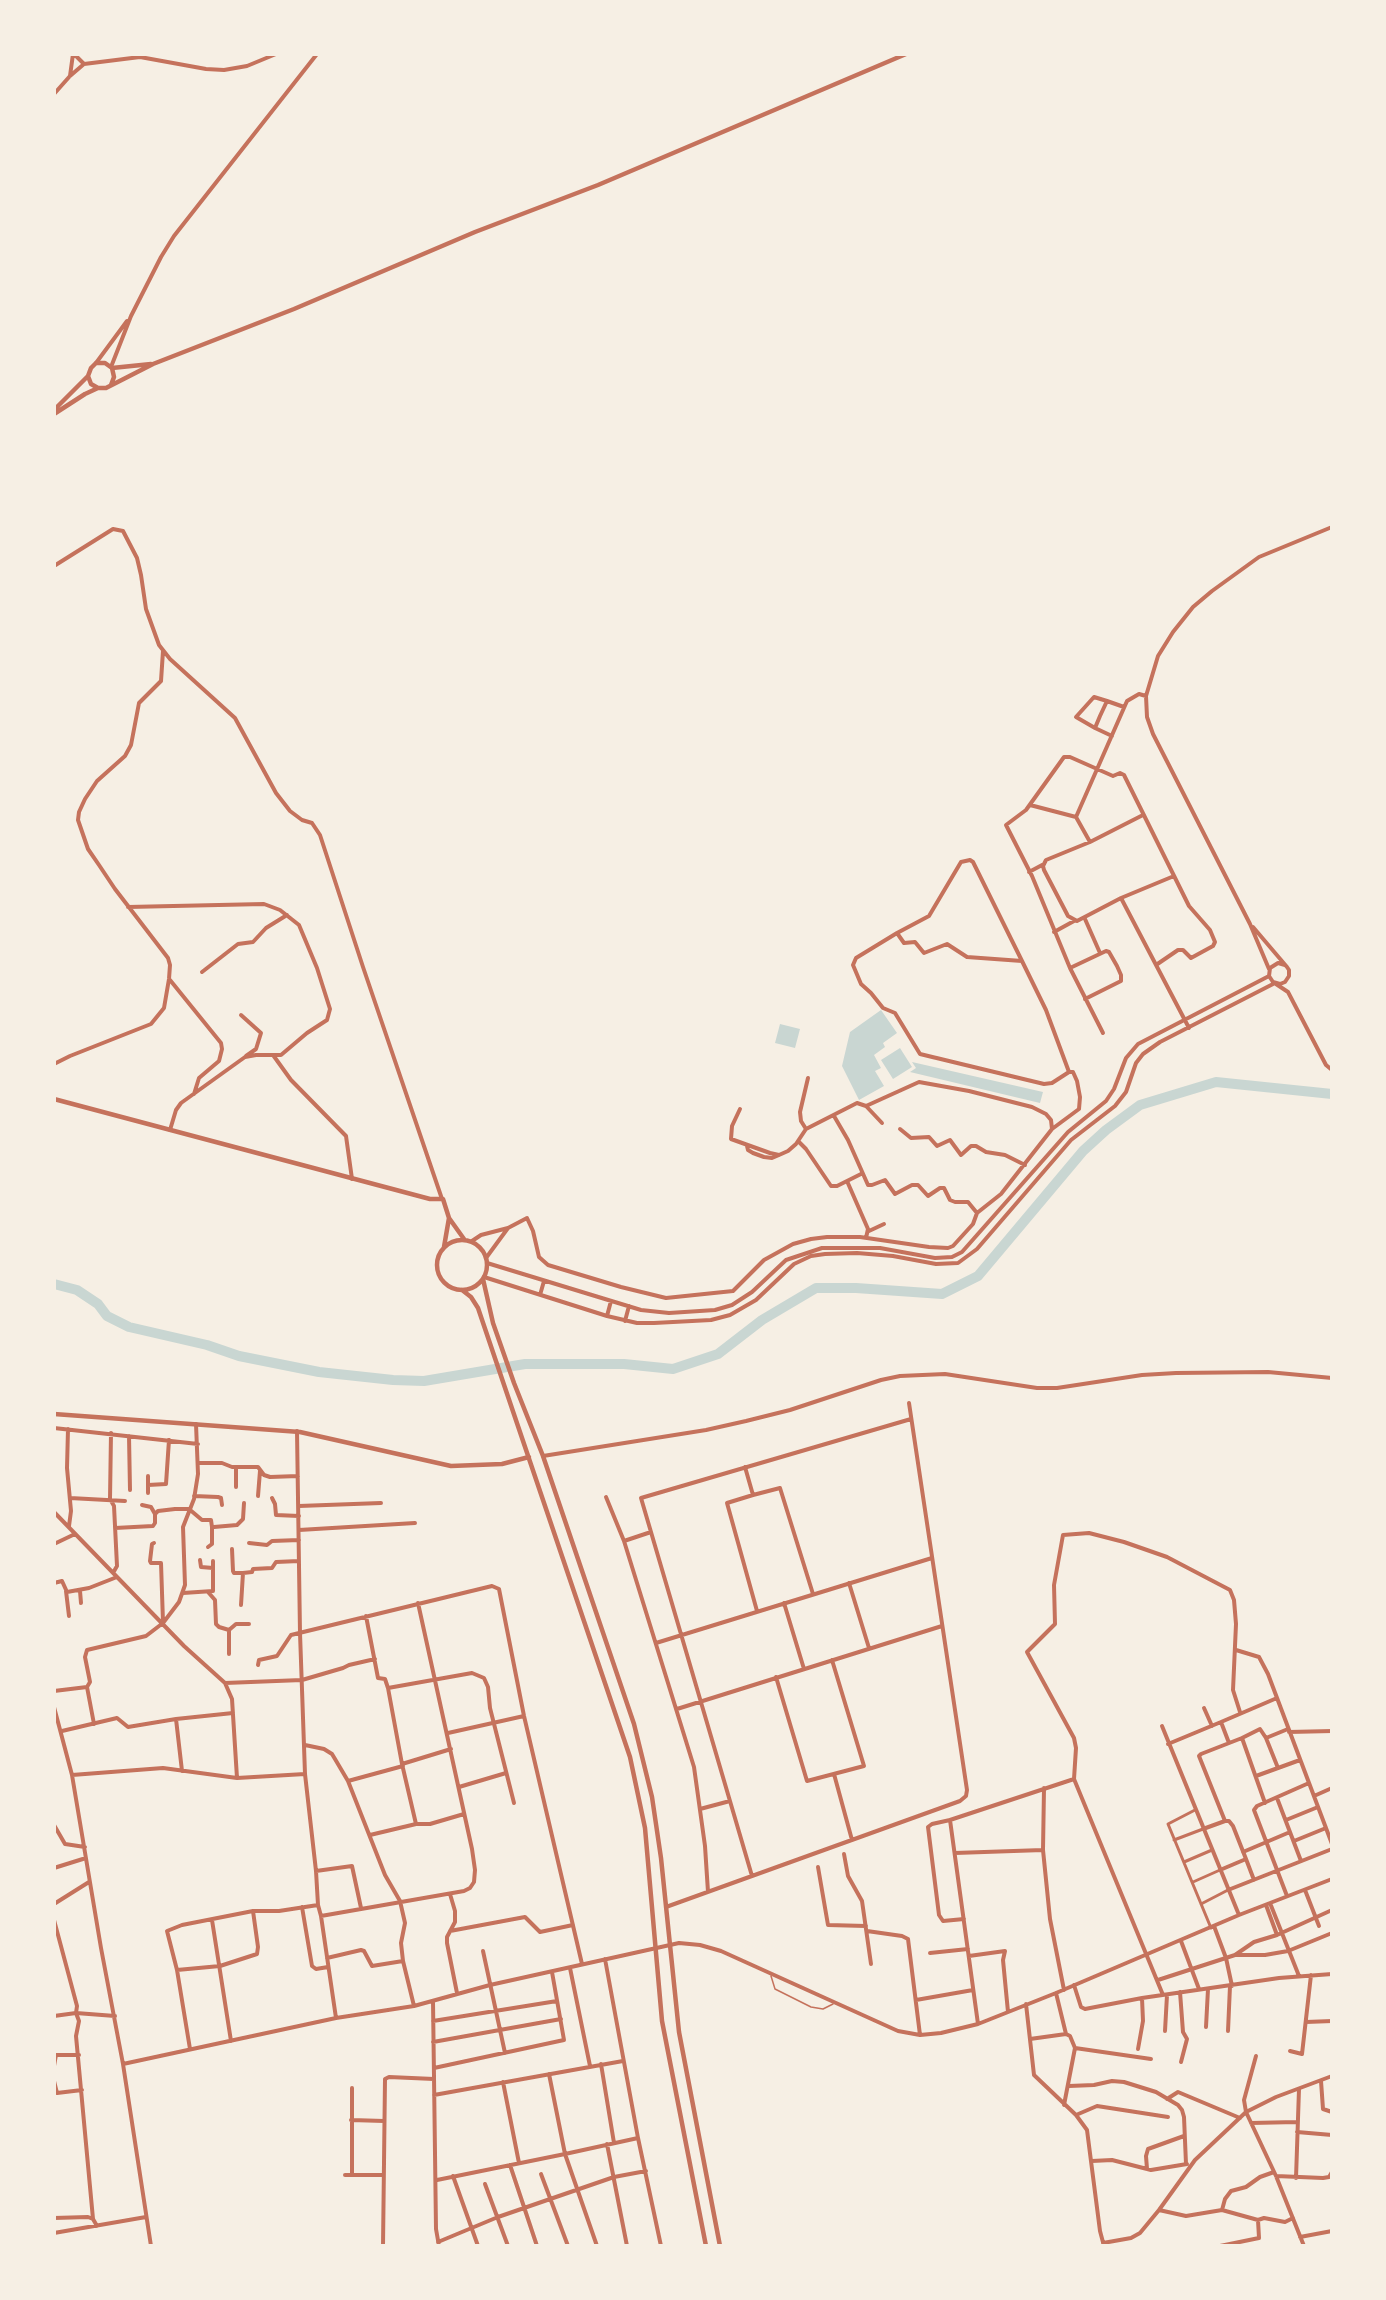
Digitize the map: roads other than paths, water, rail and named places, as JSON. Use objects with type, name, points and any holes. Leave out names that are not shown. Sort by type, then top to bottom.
[{"type":"street","points":[[74,54],[84,63]]},
{"type":"street","points":[[70,76],[74,54]]},
{"type":"street","points":[[54,94],[84,63],[140,57],[224,70],[247,66],[276,54]]},
{"type":"street","points":[[111,385],[114,376],[112,368],[131,316],[174,236],[317,54]]},
{"type":"street","points":[[54,412],[98,388],[111,385],[153,364],[294,309],[475,232],[598,185],[906,54]]},
{"type":"street","points":[[54,412],[88,376],[90,368],[131,316]]},
{"type":"street","points":[[96,363],[105,363],[112,368],[153,364]]},
{"type":"street","points":[[88,376],[91,384],[98,388]]},
{"type":"street","points":[[1288,992],[1269,976],[1269,969],[1250,924],[1153,734],[1147,717],[1146,696],[1158,656],[1193,607],[1259,557],[1332,527]]},
{"type":"street","points":[[54,566],[113,528],[123,531],[136,558],[141,575],[152,631],[163,650],[235,718],[276,793],[290,811],[302,820],[312,823],[320,835],[442,1199],[449,1218],[464,1239]]},
{"type":"street","points":[[54,1064],[151,1024],[164,1008],[169,979],[168,958],[128,907],[88,849],[78,813],[97,782],[125,756],[131,745],[139,703],[161,681],[163,650]]},
{"type":"street","points":[[1076,817],[1124,707],[1131,697],[1139,694],[1146,696]]},
{"type":"street","points":[[1112,736],[1076,717],[1094,697],[1124,707]]},
{"type":"street","points":[[1095,728],[1107,701]]},
{"type":"street","points":[[1103,1033],[1084,999],[1006,825],[1030,805],[1064,757],[1070,757],[1113,776],[1120,773],[1124,775],[1189,906],[1210,930],[1215,942],[1213,946],[1191,958],[1183,950],[1178,950],[1156,965]]},
{"type":"street","points":[[1030,805],[1076,817],[1090,842]]},
{"type":"street","points":[[1029,872],[1044,864],[1046,860],[1090,842],[1143,815]]},
{"type":"street","points":[[472,1241],[481,1235],[508,1228],[527,1218],[533,1231],[539,1257],[548,1265],[587,1278],[666,1298],[733,1292],[764,1260],[794,1244],[827,1237],[866,1238],[948,1248],[974,1224],[977,1213],[1002,1194],[1052,1129],[1079,1108],[1080,1097],[1077,1081],[1073,1072],[1069,1072],[1046,1010],[973,862],[969,860],[961,862],[928,916],[856,958],[853,965],[861,984],[883,1008],[895,1014],[920,1054],[1044,1084],[1052,1083],[1069,1072]]},
{"type":"street","points":[[1044,864],[1044,870],[1068,916],[1075,921]]},
{"type":"street","points":[[1054,932],[1075,921],[1085,919],[1121,898],[1174,876]]},
{"type":"street","points":[[1121,898],[1189,1028]]},
{"type":"street","points":[[128,907],[264,904],[280,910],[298,925],[317,968],[330,1015],[327,1020],[281,1055],[245,1057]]},
{"type":"street","points":[[202,972],[238,944],[253,942],[266,928],[287,915]]},
{"type":"street","points":[[1085,919],[1101,953]]},
{"type":"street","points":[[1250,924],[1290,972],[1288,992],[1326,1065],[1332,1070]]},
{"type":"street","points":[[897,933],[904,943],[915,942],[926,954],[947,944],[967,957],[1023,961]]},
{"type":"street","points":[[1070,968],[1101,953],[1109,952],[1121,975],[1121,981],[1084,999]]},
{"type":"street","points":[[1269,969],[1276,963],[1285,965]]},
{"type":"street","points":[[444,1247],[450,1242],[464,1239],[472,1241],[481,1248],[487,1261],[611,1301],[647,1311],[669,1313],[726,1307],[742,1300],[786,1260],[822,1248],[880,1248],[944,1259],[956,1256],[962,1252],[1059,1141],[1106,1101],[1114,1089],[1126,1058],[1134,1047],[1269,976]]},
{"type":"street","points":[[169,979],[221,1043],[219,1061],[199,1078],[194,1094]]},
{"type":"street","points":[[484,1278],[625,1321],[666,1323],[711,1320],[730,1315],[756,1300],[794,1264],[811,1256],[879,1255],[944,1264],[963,1261],[977,1249],[1071,1140],[1115,1106],[1126,1092],[1136,1063],[1143,1054],[1160,1042],[1288,979]]},
{"type":"street","points":[[170,1130],[178,1107],[256,1048],[261,1033],[241,1015]]},
{"type":"street","points":[[273,1055],[291,1080],[346,1136],[352,1179]]},
{"type":"street","points":[[806,1129],[801,1121],[800,1112],[808,1078]]},
{"type":"street","points":[[866,1106],[915,1082],[922,1082],[1032,1107],[1052,1120],[1052,1129]]},
{"type":"street","points":[[54,1099],[352,1179],[430,1199],[442,1199]]},
{"type":"street","points":[[741,1109],[732,1126],[731,1139],[779,1155],[788,1151],[806,1129],[857,1103],[866,1106],[882,1124]]},
{"type":"street","points":[[834,1116],[848,1140],[868,1185],[885,1180],[895,1194],[912,1185],[918,1185],[928,1196],[944,1188],[950,1200],[968,1202],[977,1213]]},
{"type":"street","points":[[900,1129],[911,1138],[928,1137],[937,1146],[950,1140],[961,1155],[971,1146],[976,1146],[986,1152],[1005,1155],[1025,1165]]},
{"type":"street","points":[[798,1141],[831,1186],[837,1186],[862,1174]]},
{"type":"street","points":[[847,1181],[868,1232],[866,1238]]},
{"type":"street","points":[[449,1218],[444,1247],[437,1260],[439,1275],[448,1286],[462,1290],[476,1303],[630,1757],[645,1828],[662,2022],[706,2246]]},
{"type":"street","points":[[868,1232],[884,1224]]},
{"type":"street","points":[[508,1228],[487,1261],[484,1278],[490,1313],[514,1383],[543,1456],[634,1724],[652,1797],[682,2055],[720,2246]]},
{"type":"street","points":[[462,1290],[474,1287],[484,1278]]},
{"type":"street","points":[[540,1295],[544,1281]]},
{"type":"street","points":[[607,1316],[611,1301]]},
{"type":"street","points":[[625,1321],[629,1306]]},
{"type":"street","points":[[543,1456],[736,1424],[900,1376],[945,1374],[1037,1388],[1057,1388],[1142,1375],[1176,1373],[1268,1372],[1332,1378]]},
{"type":"street","points":[[666,1907],[960,1801],[966,1796],[967,1790],[909,1403]]},
{"type":"street","points":[[54,1414],[297,1431],[451,1466],[502,1464],[529,1457]]},
{"type":"street","points":[[752,1876],[641,1498],[911,1419]]},
{"type":"street","points":[[94,1724],[87,1687],[90,1682],[85,1657],[87,1650],[141,1638],[163,1623],[183,1593],[183,1527],[194,1496],[198,1463],[196,1424]]},
{"type":"street","points":[[54,1428],[198,1444]]},
{"type":"street","points":[[68,1429],[69,1527]]},
{"type":"street","points":[[297,1431],[305,1773],[318,1905],[336,2018]]},
{"type":"street","points":[[111,1433],[110,1499],[114,1506],[117,1566],[113,1573]]},
{"type":"street","points":[[129,1436],[130,1490]]},
{"type":"street","points":[[148,1485],[166,1484],[169,1440]]},
{"type":"street","points":[[198,1463],[254,1467],[267,1476],[298,1476]]},
{"type":"street","points":[[236,1467],[236,1487]]},
{"type":"street","points":[[745,1467],[753,1495]]},
{"type":"street","points":[[258,1496],[260,1470]]},
{"type":"street","points":[[148,1476],[148,1492]]},
{"type":"street","points":[[757,1611],[727,1503],[753,1495],[780,1488],[813,1594]]},
{"type":"street","points":[[194,1496],[218,1497],[221,1498],[222,1505]]},
{"type":"street","points":[[606,1497],[624,1541],[694,1767],[708,1892]]},
{"type":"street","points":[[70,1498],[125,1501]]},
{"type":"street","points":[[272,1498],[276,1515],[299,1516]]},
{"type":"street","points":[[212,1527],[238,1524],[243,1520],[244,1503]]},
{"type":"street","points":[[299,1506],[381,1503]]},
{"type":"street","points":[[115,1528],[153,1526],[155,1514],[151,1507],[142,1505]]},
{"type":"street","points":[[155,1514],[158,1511],[189,1509],[202,1520],[211,1520],[212,1544],[208,1547]]},
{"type":"street","points":[[54,1512],[184,1646],[225,1683],[232,1698],[237,1778]]},
{"type":"street","points":[[299,1530],[415,1523]]},
{"type":"street","points":[[624,1541],[651,1532]]},
{"type":"street","points":[[1165,2031],[1165,1995],[1074,1779],[1076,1748],[1074,1737],[1027,1652],[1052,1629],[1056,1622],[1054,1585],[1064,1534],[1089,1533],[1124,1542],[1167,1557],[1230,1590],[1234,1608],[1236,1650],[1233,1690],[1240,1712]]},
{"type":"street","points":[[54,1544],[76,1534]]},
{"type":"street","points":[[249,1543],[267,1545],[272,1541],[299,1540]]},
{"type":"street","points":[[154,1543],[150,1561],[161,1563],[163,1623]]},
{"type":"street","points":[[232,1549],[234,1573],[243,1574],[252,1572],[253,1569],[272,1568],[276,1562],[299,1561]]},
{"type":"street","points":[[656,1643],[932,1558]]},
{"type":"street","points":[[200,1560],[201,1567],[213,1568]]},
{"type":"street","points":[[183,1593],[213,1591],[213,1561]]},
{"type":"street","points":[[241,1605],[243,1574]]},
{"type":"street","points":[[66,1591],[80,1591],[117,1577]]},
{"type":"street","points":[[54,1582],[62,1581],[66,1591],[69,1616]]},
{"type":"street","points":[[849,1583],[869,1648]]},
{"type":"street","points":[[258,1665],[259,1660],[277,1656],[291,1635],[492,1586],[499,1589],[524,1716],[582,1964]]},
{"type":"street","points":[[80,1591],[81,1603]]},
{"type":"street","points":[[208,1592],[215,1600],[216,1624],[229,1630]]},
{"type":"street","points":[[321,1916],[450,1894],[470,1888],[475,1875],[472,1849],[448,1733],[418,1603]]},
{"type":"street","points":[[784,1603],[804,1669]]},
{"type":"street","points":[[366,1616],[378,1678],[385,1679],[388,1688],[402,1765],[416,1824]]},
{"type":"street","points":[[229,1654],[229,1630],[236,1624],[249,1624]]},
{"type":"street","points":[[677,1709],[942,1626]]},
{"type":"street","points":[[1201,1904],[1228,1890],[1332,1846],[1268,1674],[1259,1657],[1236,1650]]},
{"type":"street","points":[[225,1683],[302,1680],[375,1659]]},
{"type":"street","points":[[776,1677],[807,1781],[864,1766],[832,1660]]},
{"type":"street","points":[[388,1688],[472,1673],[481,1675],[488,1687],[490,1708],[514,1803]]},
{"type":"street","points":[[54,1691],[87,1687]]},
{"type":"street","points":[[1168,1744],[1277,1698]]},
{"type":"street","points":[[54,1707],[72,1775],[85,1847],[89,1882],[123,2064],[151,2246]]},
{"type":"street","points":[[1204,1708],[1212,1726]]},
{"type":"street","points":[[62,1731],[117,1718],[128,1727],[233,1713]]},
{"type":"street","points":[[448,1733],[524,1716]]},
{"type":"street","points":[[176,1719],[182,1771]]},
{"type":"street","points":[[1221,1722],[1229,1743]]},
{"type":"street","points":[[1162,1726],[1239,1915]]},
{"type":"street","points":[[1224,1821],[1199,1757],[1201,1754],[1260,1730],[1266,1738],[1278,1768]]},
{"type":"street","points":[[1266,1738],[1289,1730],[1332,1731]]},
{"type":"street","points":[[1242,1738],[1265,1803]]},
{"type":"street","points":[[305,1745],[321,1748],[332,1754],[348,1781],[385,1875],[400,1901],[405,1923],[401,1943],[403,1961],[414,2006]]},
{"type":"street","points":[[348,1781],[451,1749]]},
{"type":"street","points":[[1256,1776],[1300,1760]]},
{"type":"street","points":[[72,1775],[163,1768],[237,1778],[305,1773]]},
{"type":"street","points":[[459,1787],[506,1773]]},
{"type":"street","points":[[834,1774],[852,1840]]},
{"type":"street","points":[[964,1919],[943,1922],[939,1915],[928,1827],[1074,1779]]},
{"type":"street","points":[[1287,1896],[1254,1810],[1257,1806],[1309,1783]]},
{"type":"street","points":[[1044,1788],[1043,1851],[1050,1918],[1064,1990]]},
{"type":"street","points":[[1314,1796],[1332,1788]]},
{"type":"street","points":[[1277,1798],[1301,1861]]},
{"type":"street","points":[[700,1809],[730,1801]]},
{"type":"street","points":[[1286,1820],[1318,1807]]},
{"type":"street","points":[[1195,1810],[1168,1824],[1226,1958],[1231,1986],[1228,2031]]},
{"type":"street","points":[[370,1835],[416,1824],[430,1824],[464,1814]]},
{"type":"street","points":[[950,1820],[978,2024]]},
{"type":"street","points":[[1174,1840],[1224,1821],[1230,1821],[1254,1880]]},
{"type":"street","points":[[54,1825],[65,1844],[85,1847]]},
{"type":"street","points":[[1294,1841],[1326,1828]]},
{"type":"street","points":[[1243,1852],[1290,1832]]},
{"type":"street","points":[[1184,1862],[1212,1850]]},
{"type":"street","points":[[955,1853],[1043,1851]]},
{"type":"street","points":[[844,1854],[848,1876],[860,1896],[871,1964]]},
{"type":"street","points":[[54,1868],[86,1858]]},
{"type":"street","points":[[1193,1882],[1246,1859]]},
{"type":"street","points":[[316,1871],[352,1866],[361,1908]]},
{"type":"street","points":[[818,1867],[828,1925],[866,1926]]},
{"type":"street","points":[[123,2064],[336,2018],[414,2006],[490,1985],[684,1943],[709,1947],[770,1972],[898,2031],[920,2035],[941,2033],[978,2024],[1239,1915],[1332,1879]]},
{"type":"street","points":[[54,1904],[89,1882]]},
{"type":"street","points":[[1305,1890],[1318,1926]]},
{"type":"street","points":[[450,1894],[456,1917],[447,1937],[447,1943],[457,1993]]},
{"type":"street","points":[[1268,1904],[1299,1976]]},
{"type":"street","points":[[190,2049],[177,1970],[166,1932],[182,1925],[253,1911],[279,1911],[318,1905]]},
{"type":"street","points":[[302,1907],[312,1966],[316,1969],[328,1967]]},
{"type":"street","points":[[1158,1980],[1235,1955],[1254,1942],[1332,1910]]},
{"type":"street","points":[[177,1970],[220,1966],[257,1954],[253,1911]]},
{"type":"street","points":[[450,1930],[521,1917],[527,1918],[538,1931],[543,1932],[573,1924]]},
{"type":"street","points":[[54,1920],[77,2006],[76,2013],[79,2021],[76,2036],[93,2219],[97,2226]]},
{"type":"street","points":[[212,1920],[231,2041]]},
{"type":"street","points":[[867,1931],[902,1935],[908,1939],[920,2035]]},
{"type":"street","points":[[1235,1955],[1265,1955],[1288,1951],[1332,1933]]},
{"type":"street","points":[[1181,1941],[1199,1989]]},
{"type":"street","points":[[930,1953],[968,1949]]},
{"type":"street","points":[[327,1958],[361,1950],[364,1951],[372,1966],[403,1961]]},
{"type":"street","points":[[483,1951],[505,2053]]},
{"type":"street","points":[[969,1956],[1005,1951],[1003,1960],[1008,2012]]},
{"type":"street","points":[[605,1959],[638,2138],[661,2246]]},
{"type":"street","points":[[570,1968],[590,2066]]},
{"type":"street","points":[[434,2068],[563,2041],[552,1972]]},
{"type":"street","points":[[1074,1985],[1084,2009],[1199,1989],[1332,1974]]},
{"type":"street","points":[[1290,2051],[1302,2054],[1311,1975]]},
{"type":"street","points":[[1206,2027],[1208,1989]]},
{"type":"street","points":[[916,2000],[973,1990]]},
{"type":"street","points":[[1180,1992],[1183,2032],[1187,2038],[1181,2062]]},
{"type":"street","points":[[1056,1993],[1066,2034]]},
{"type":"street","points":[[1138,2049],[1143,2021],[1142,1998]]},
{"type":"street","points":[[433,2001],[438,2244],[498,2217],[614,2177],[646,2171]]},
{"type":"street","points":[[433,2020],[557,2001]]},
{"type":"street","points":[[1026,2004],[1034,2074],[1064,2106],[1076,2115],[1087,2130],[1103,2245],[1136,2236],[1160,2210],[1195,2160],[1246,2112],[1276,2097],[1332,2076]]},
{"type":"street","points":[[54,2016],[76,2013],[115,2016]]},
{"type":"street","points":[[433,2042],[561,2019]]},
{"type":"street","points":[[1306,2022],[1332,2021]]},
{"type":"street","points":[[1030,2039],[1070,2035],[1075,2048],[1064,2106]]},
{"type":"street","points":[[1075,2048],[1151,2059]]},
{"type":"street","points":[[54,2066],[56,2055],[79,2055]]},
{"type":"street","points":[[1257,2056],[1244,2100],[1246,2112],[1275,2174],[1304,2246]]},
{"type":"street","points":[[434,2095],[623,2061]]},
{"type":"street","points":[[600,2064],[614,2143]]},
{"type":"street","points":[[549,2074],[565,2154],[597,2246]]},
{"type":"street","points":[[383,2246],[385,2082],[387,2078],[434,2079]]},
{"type":"street","points":[[1321,2080],[1323,2109],[1332,2112]]},
{"type":"street","points":[[54,2081],[57,2092],[82,2090]]},
{"type":"street","points":[[1069,2086],[1094,2085],[1112,2081],[1124,2082],[1156,2092],[1167,2099],[1182,2110],[1186,2164]]},
{"type":"street","points":[[503,2082],[519,2163]]},
{"type":"street","points":[[352,2088],[352,2175]]},
{"type":"street","points":[[1296,2178],[1299,2089]]},
{"type":"street","points":[[1167,2099],[1178,2092],[1240,2118]]},
{"type":"street","points":[[1076,2115],[1097,2106],[1168,2117]]},
{"type":"street","points":[[351,2120],[384,2121]]},
{"type":"street","points":[[1251,2123],[1298,2122]]},
{"type":"street","points":[[1297,2132],[1332,2135]]},
{"type":"street","points":[[1147,2169],[1148,2150],[1184,2136]]},
{"type":"street","points":[[437,2180],[638,2138]]},
{"type":"street","points":[[607,2144],[627,2246]]},
{"type":"street","points":[[1092,2161],[1112,2160],[1139,2165],[1147,2169],[1186,2164],[1195,2160]]},
{"type":"street","points":[[510,2165],[537,2246]]},
{"type":"street","points":[[1222,2210],[1225,2199],[1232,2191],[1246,2187],[1260,2177],[1275,2174],[1296,2178],[1326,2178],[1332,2172]]},
{"type":"street","points":[[541,2174],[568,2246]]},
{"type":"street","points":[[345,2175],[383,2175]]},
{"type":"street","points":[[453,2176],[478,2246]]},
{"type":"street","points":[[485,2184],[508,2246]]},
{"type":"street","points":[[1160,2210],[1186,2216],[1222,2210],[1258,2220],[1264,2218],[1285,2222],[1293,2218]]},
{"type":"street","points":[[54,2218],[88,2217],[93,2219]]},
{"type":"street","points":[[54,2233],[146,2217]]},
{"type":"street","points":[[1220,2246],[1259,2238],[1258,2220]]},
{"type":"street","points":[[1300,2237],[1332,2231]]},
{"type":"lane","points":[[770,1972],[775,1989],[811,2007],[823,2009],[836,2002]]},
{"type":"waterway","points":[[54,1284],[77,1290],[98,1304],[107,1316],[129,1327],[207,1345],[239,1356],[319,1372],[424,1381],[525,1364],[624,1364],[673,1369],[718,1354],[762,1320],[816,1288],[856,1288],[942,1294],[978,1276],[1083,1151],[1106,1130],[1140,1105],[1216,1082],[1332,1094]]}]
